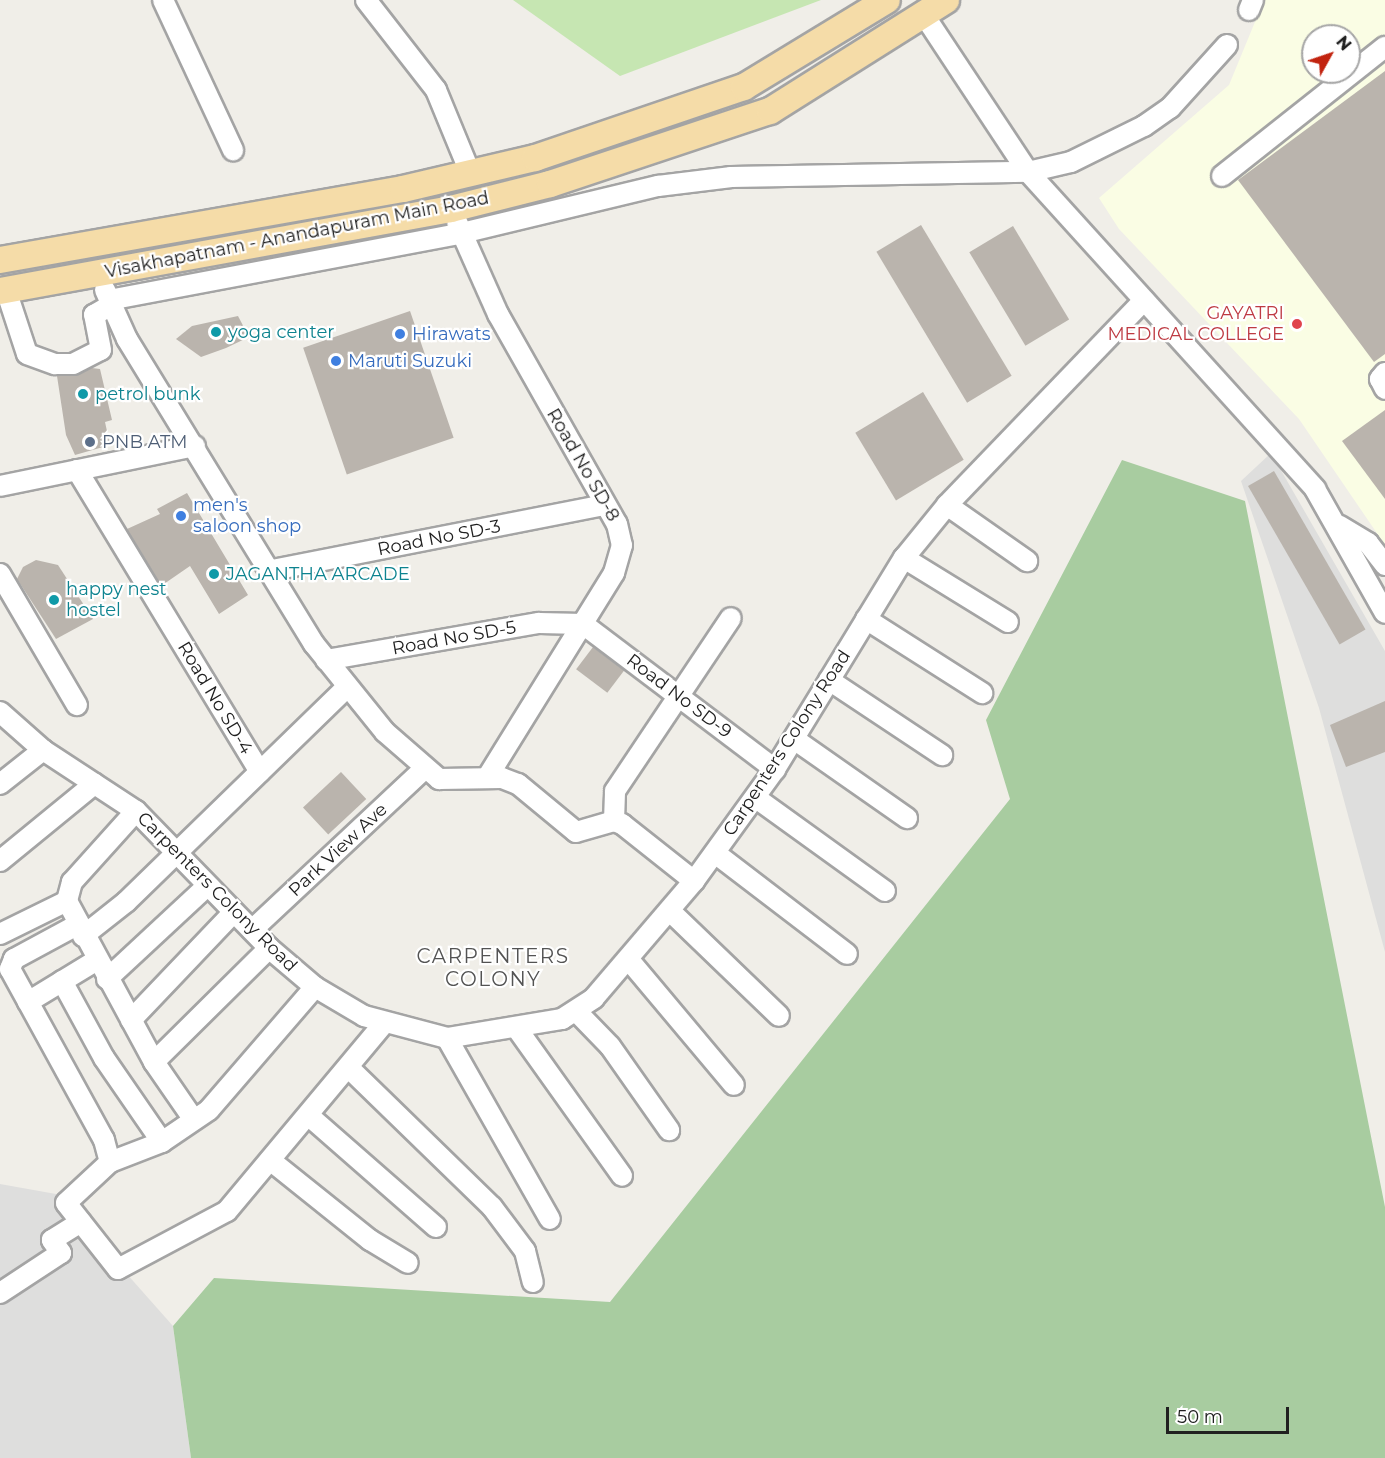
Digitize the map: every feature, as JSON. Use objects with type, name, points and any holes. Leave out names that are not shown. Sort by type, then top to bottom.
[{"type":"main road","name":"Visakhapatnam - Anandapuram Main Road","points":[[0,260],[471,175],[744,87],[887,0]]},
{"type":"main road","name":"Visakhapatnam - Anandapuram Main Road","points":[[3,290],[451,209],[549,184],[770,111],[946,0]]},
{"type":"street","points":[[163,0],[233,150]]},
{"type":"street","points":[[366,0],[436,90],[471,175]]},
{"type":"street","points":[[924,15],[1028,172],[1144,300],[1275,438],[1338,525],[1385,613]]},
{"type":"street","points":[[3,290],[27,354],[55,364],[73,364],[101,350],[94,315],[110,302],[462,233],[658,186],[731,177],[1028,172],[1071,162],[1144,126],[1170,108],[1227,45]]},
{"type":"street","points":[[1222,176],[1385,47]]},
{"type":"street","name":"Road No SD-8","points":[[451,209],[498,314],[620,533],[620,558],[583,624],[487,778]]},
{"type":"street","points":[[99,272],[110,302],[326,660],[346,688],[423,770],[457,782],[487,778],[518,784],[576,832],[614,820]]},
{"type":"street","name":"Carpenters Colony Road","points":[[1,714],[43,750],[136,811],[233,913],[269,948],[315,987],[385,1022],[447,1038],[518,1030],[577,1012],[628,960],[670,911],[756,798],[904,558],[946,504],[1144,300]]},
{"type":"street","points":[[1385,373],[1380,379],[1385,389]]},
{"type":"street","points":[[0,486],[195,446]]},
{"type":"street","name":"Road No SD-4","points":[[77,470],[260,772]]},
{"type":"street","points":[[946,504],[1027,561]]},
{"type":"street","name":"Road No SD-3","points":[[273,570],[605,505]]},
{"type":"street","points":[[1338,525],[1368,543],[1385,565]]},
{"type":"street","points":[[904,558],[1008,622]]},
{"type":"street","points":[[0,574],[5,594],[76,705]]},
{"type":"street","points":[[614,820],[615,791],[731,618]]},
{"type":"street","points":[[866,620],[982,693]]},
{"type":"street","name":"Road No SD-5","points":[[326,660],[539,623],[583,624]]},
{"type":"street","name":"Road No SD-9","points":[[583,624],[775,769]]},
{"type":"street","points":[[829,680],[942,755]]},
{"type":"street","points":[[110,1162],[104,1140],[28,1002],[11,963],[80,931],[178,853],[346,688]]},
{"type":"street","points":[[794,739],[907,818]]},
{"type":"street","points":[[0,784],[43,750]]},
{"type":"street","name":"Park View Ave","points":[[252,930],[423,770]]},
{"type":"street","points":[[0,861],[94,784]]},
{"type":"street","points":[[756,798],[885,891]]},
{"type":"street","points":[[136,811],[72,882],[67,901],[80,931],[154,1062],[194,1120]]},
{"type":"street","points":[[614,820],[694,881]]},
{"type":"street","points":[[715,853],[847,954]]},
{"type":"street","points":[[107,979],[207,886]]},
{"type":"street","points":[[0,934],[67,901]]},
{"type":"street","points":[[670,911],[779,1016]]},
{"type":"street","points":[[130,1020],[233,913]]},
{"type":"street","points":[[154,1062],[269,948]]},
{"type":"street","points":[[28,1002],[97,960]]},
{"type":"street","points":[[628,960],[734,1085]]},
{"type":"street","points":[[62,981],[104,1058],[162,1142]]},
{"type":"street","points":[[315,987],[194,1120],[162,1142],[110,1162],[66,1203],[118,1269],[222,1215],[385,1022]]},
{"type":"street","points":[[577,1012],[610,1046],[669,1130]]},
{"type":"street","points":[[518,1030],[622,1176]]},
{"type":"street","points":[[447,1038],[550,1220]]},
{"type":"street","points":[[348,1067],[492,1208],[525,1251],[533,1282]]},
{"type":"street","points":[[308,1115],[436,1227]]},
{"type":"street","points":[[270,1160],[370,1240],[408,1263]]},
{"type":"street","points":[[0,1293],[61,1253],[52,1240],[81,1222]]},
{"type":"shaded area","name":"GAYATRI MEDICAL COLLEGE","points":[[1264,0],[1385,0],[1385,545],[1299,419],[1119,229],[1099,198],[1229,85]]},
{"type":"shaded area","points":[[1271,453],[1385,651],[1385,952],[1319,708],[1241,481]]},
{"type":"shaded area","points":[[0,1184],[56,1194],[173,1326],[191,1458],[0,1458]]},
{"type":"green space","points":[[513,0],[821,0],[620,76]]},
{"type":"green space","points":[[1122,460],[1245,501],[1385,1207],[1385,1458],[191,1458],[173,1326],[214,1278],[610,1302],[1010,799],[986,720]]},
{"type":"building","points":[[1385,71],[1385,354],[1374,362],[1238,180]]},
{"type":"building","points":[[921,225],[1012,376],[967,403],[876,252]]},
{"type":"building","points":[[1013,226],[1069,319],[1025,346],[969,252]]},
{"type":"building","points":[[410,311],[454,438],[347,474],[303,348]]},
{"type":"building","name":"yoga center","points":[[238,316],[249,337],[226,348],[201,357],[176,339],[192,326]]},
{"type":"building","name":"petrol bunk","points":[[92,368],[100,369],[112,420],[105,422],[110,445],[75,455],[66,435],[57,376]]},
{"type":"building","points":[[923,392],[964,460],[896,500],[855,433]]},
{"type":"building","points":[[1385,410],[1385,499],[1342,441]]},
{"type":"building","points":[[1274,471],[1366,629],[1340,644],[1248,486]]},
{"type":"building","points":[[187,493],[248,595],[219,614],[190,566],[161,586],[127,529],[160,514],[157,509]]},
{"type":"building","name":"happy nest hostel","points":[[36,560],[58,565],[93,619],[56,639],[17,579],[23,567]]},
{"type":"building","points":[[593,647],[624,670],[607,693],[576,669]]},
{"type":"building","points":[[1385,701],[1385,752],[1346,767],[1330,725]]},
{"type":"building","points":[[341,772],[366,799],[328,835],[303,807]]},
{"type":"place","name":"GAYATRI MEDICAL COLLEGE","points":[[1297,324]]},
{"type":"place","name":"yoga center","points":[[216,332]]},
{"type":"place","name":"Hirawats","points":[[400,334]]},
{"type":"place","name":"Maruti Suzuki","points":[[336,361]]},
{"type":"place","name":"petrol bunk","points":[[83,394]]},
{"type":"place","name":"PNB ATM","points":[[90,442]]},
{"type":"place","name":"men's saloon shop","points":[[181,516]]},
{"type":"place","name":"JAGANTHA ARCADE","points":[[214,574]]},
{"type":"place","name":"happy nest hostel","points":[[54,600]]},
{"type":"district","name":"CARPENTERS COLONY","points":[[493,968]]}]
